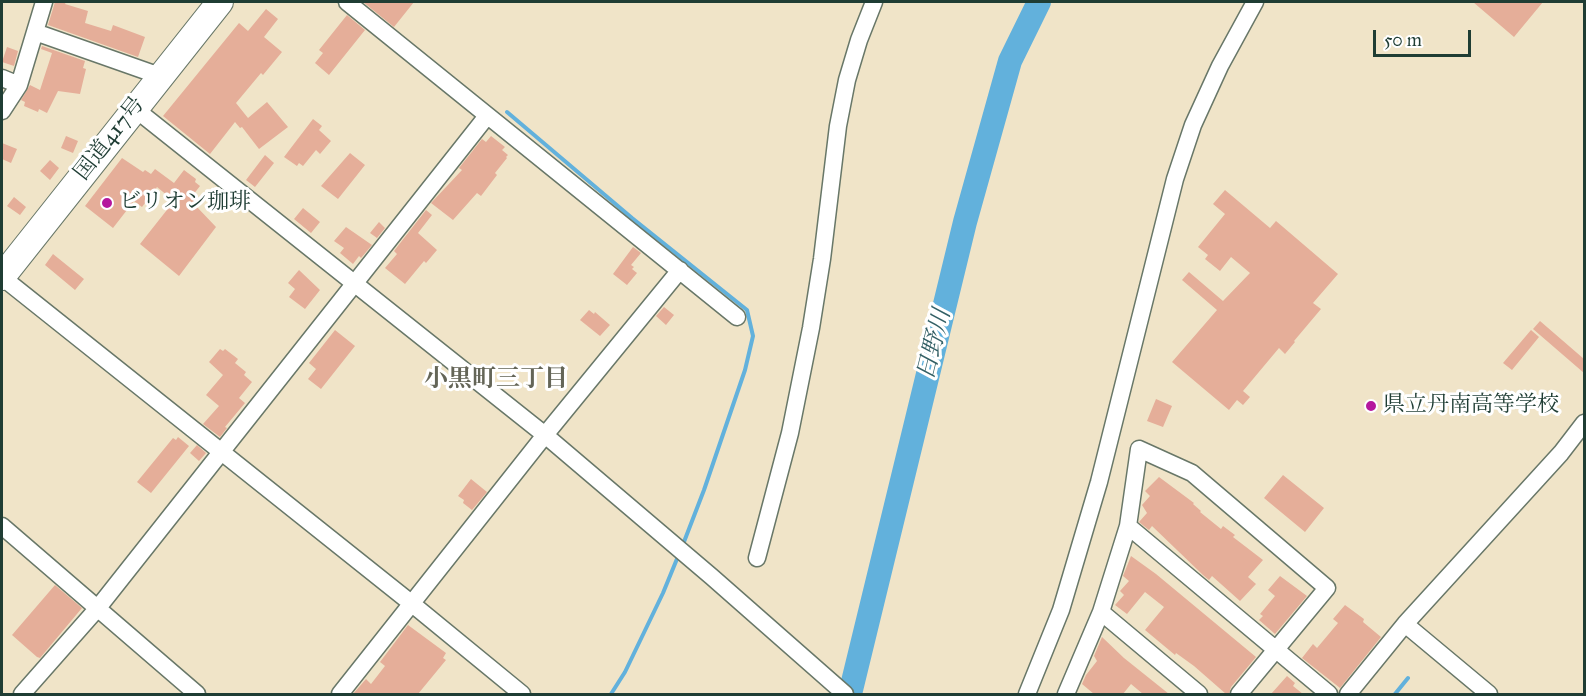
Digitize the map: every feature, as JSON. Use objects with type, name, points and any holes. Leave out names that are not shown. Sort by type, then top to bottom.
[{"type":"highway","name":"国道417号","points":[[2,277],[220,2]]},
{"type":"street","points":[[2,111],[19,85],[44,2]]},
{"type":"street","points":[[347,2],[737,317]]},
{"type":"street","points":[[757,558],[790,433],[811,328],[838,126],[847,80],[874,2]]},
{"type":"street","points":[[1027,694],[1061,610],[1099,482],[1178,168],[1193,124],[1220,66],[1255,2]]},
{"type":"street","points":[[35,32],[160,76]]},
{"type":"street","points":[[2,78],[19,85]]},
{"type":"street","points":[[134,108],[545,435],[845,694]]},
{"type":"street","points":[[22,694],[97,609],[487,116]]},
{"type":"street","points":[[340,694],[545,435],[680,270]]},
{"type":"street","points":[[2,277],[522,694]]},
{"type":"street","points":[[1348,694],[1405,624],[1561,453],[1584,423]]},
{"type":"street","points":[[1068,694],[1101,612],[1128,526],[1139,449],[1192,472],[1327,588],[1239,694]]},
{"type":"street","points":[[2,526],[197,694]]},
{"type":"street","points":[[1128,526],[1329,694]]},
{"type":"street","points":[[1101,612],[1198,694]]},
{"type":"street","points":[[1405,624],[1489,694]]},
{"type":"building","points":[[55,2],[66,2],[65,4],[88,11],[85,23],[111,31],[113,25],[145,37],[138,57],[48,25]]},
{"type":"building","points":[[363,2],[414,2],[394,27]]},
{"type":"building","points":[[1473,2],[1543,2],[1514,37]]},
{"type":"building","points":[[266,9],[278,19],[264,37],[282,52],[236,103],[248,118],[267,102],[288,127],[259,149],[242,127],[240,128],[235,122],[210,154],[163,116],[239,23],[248,31]]},
{"type":"building","points":[[347,15],[365,30],[329,75],[315,63],[323,53],[319,50]]},
{"type":"building","points":[[42,46],[85,61],[83,68],[86,69],[80,94],[58,91],[47,113],[24,106],[25,102],[21,100],[30,85],[40,90],[52,53],[41,49]]},
{"type":"building","points":[[7,47],[18,51],[14,66],[2,62]]},
{"type":"building","points":[[313,119],[322,126],[319,130],[331,141],[320,154],[316,150],[303,166],[299,163],[297,166],[284,157]]},
{"type":"building","points":[[66,136],[78,141],[73,153],[61,148]]},
{"type":"building","points":[[491,136],[505,147],[502,150],[508,155],[507,158],[481,196],[477,193],[453,220],[431,203],[462,170],[459,168],[482,139],[486,142]]},
{"type":"building","points":[[2,143],[17,149],[11,163],[2,159]]},
{"type":"building","points":[[350,153],[365,165],[338,199],[321,186]]},
{"type":"building","points":[[265,155],[274,163],[255,187],[246,180]]},
{"type":"building","points":[[122,158],[143,172],[145,170],[151,174],[155,169],[174,183],[184,170],[196,179],[195,182],[200,186],[193,195],[201,201],[196,206],[216,227],[179,276],[140,244],[174,201],[157,187],[142,207],[134,201],[113,228],[85,206]]},
{"type":"building","points":[[50,160],[59,168],[50,180],[40,171]]},
{"type":"building","points":[[1225,190],[1270,228],[1276,221],[1338,274],[1313,303],[1321,309],[1295,342],[1285,354],[1279,348],[1243,391],[1250,397],[1243,405],[1237,400],[1229,410],[1172,362],[1217,310],[1182,280],[1189,272],[1223,301],[1250,273],[1231,257],[1220,271],[1205,259],[1208,255],[1198,247],[1225,214],[1213,204]]},
{"type":"building","points":[[14,197],[26,207],[20,215],[7,206]]},
{"type":"building","points":[[303,208],[320,222],[311,233],[294,219]]},
{"type":"building","points":[[426,210],[432,215],[418,233],[437,250],[426,263],[424,261],[405,284],[385,268],[397,254],[394,251]]},
{"type":"building","points":[[379,222],[385,228],[377,238],[370,233]]},
{"type":"building","points":[[346,227],[372,245],[353,264],[340,253],[344,248],[334,241]]},
{"type":"building","points":[[633,247],[641,253],[631,265],[637,273],[627,285],[613,274]]},
{"type":"building","points":[[53,254],[84,279],[75,290],[45,265]]},
{"type":"building","points":[[299,270],[320,290],[305,309],[289,297],[295,289],[288,283]]},
{"type":"building","points":[[664,307],[674,315],[666,325],[656,316]]},
{"type":"building","points":[[589,310],[594,314],[595,312],[610,325],[600,336],[580,320]]},
{"type":"building","points":[[1540,321],[1584,359],[1584,373],[1533,329]]},
{"type":"building","points":[[335,330],[355,346],[321,389],[308,379],[316,369],[309,363]]},
{"type":"building","points":[[1531,330],[1539,337],[1512,370],[1503,363]]},
{"type":"building","points":[[220,349],[223,351],[225,349],[238,359],[235,363],[246,372],[244,375],[252,382],[239,398],[245,403],[225,427],[227,428],[220,437],[203,424],[219,406],[206,395],[223,375],[209,362]]},
{"type":"building","points":[[1156,399],[1172,406],[1163,427],[1147,421]]},
{"type":"building","points":[[178,437],[189,446],[151,493],[137,482],[173,438],[176,440]]},
{"type":"building","points":[[197,445],[206,453],[199,461],[190,453]]},
{"type":"building","points":[[1283,475],[1324,508],[1305,532],[1264,498]]},
{"type":"building","points":[[1159,477],[1194,503],[1200,512],[1221,529],[1223,526],[1235,535],[1233,537],[1263,560],[1248,577],[1256,584],[1240,601],[1212,576],[1209,580],[1203,575],[1152,526],[1149,530],[1139,522],[1147,513],[1142,505],[1150,496],[1145,491]]},
{"type":"building","points":[[471,479],[487,492],[472,510],[458,496]]},
{"type":"building","points":[[1131,556],[1256,657],[1231,687],[1229,694],[1226,694],[1194,666],[1176,653],[1175,655],[1145,630],[1164,607],[1145,592],[1127,614],[1115,605],[1124,595],[1120,591],[1129,581],[1123,576]]},
{"type":"building","points":[[1280,576],[1307,596],[1275,634],[1259,620],[1263,616],[1260,614],[1275,596],[1268,590]]},
{"type":"building","points":[[55,585],[82,608],[40,658],[12,635]]},
{"type":"building","points":[[1345,605],[1364,619],[1363,622],[1381,637],[1340,688],[1302,658],[1313,644],[1317,648],[1338,623],[1333,619]]},
{"type":"building","points":[[408,625],[446,653],[443,658],[446,660],[418,694],[353,694],[366,679],[371,684],[385,666],[380,662]]},
{"type":"building","points":[[1102,637],[1169,694],[1143,694],[1131,684],[1123,694],[1094,694],[1082,684],[1097,661],[1094,656]]},
{"type":"building","points":[[1287,676],[1295,683],[1293,686],[1303,694],[1271,694]]},
{"type":"waterway","name":"日野川","points":[[850,694],[965,222],[1010,61],[1039,2]]},
{"type":"waterway","points":[[507,112],[632,218],[747,310],[753,336],[745,370],[682,547]]},
{"type":"waterway","points":[[611,694],[625,672],[679,554]]},
{"type":"waterway","points":[[1395,694],[1408,678]]},
{"type":"place","name":"ビリオン珈琲","points":[[107,203]]},
{"type":"place","name":"県立丹南高等学校","points":[[1371,406]]},
{"type":"district","name":"小黒町三丁目","points":[[496,380]]}]
